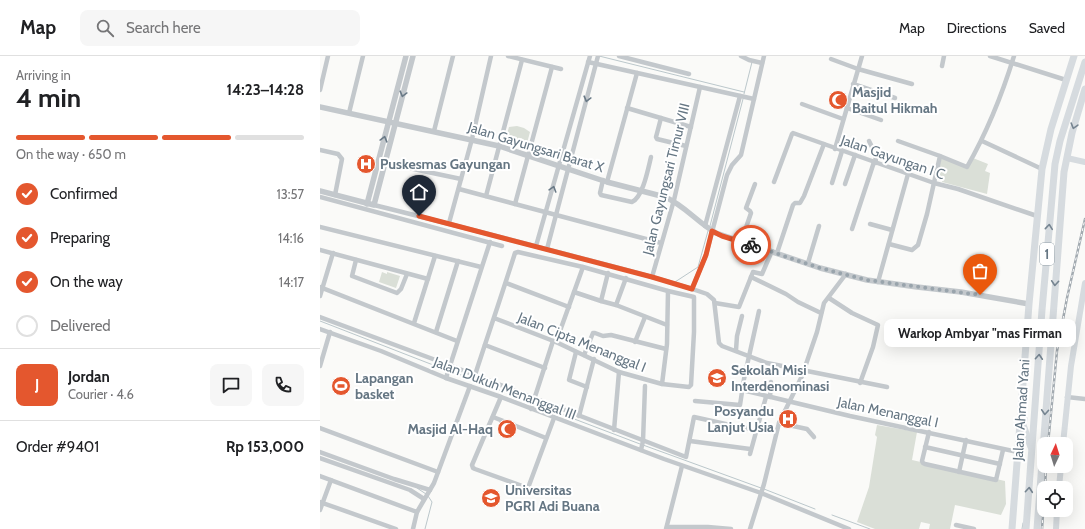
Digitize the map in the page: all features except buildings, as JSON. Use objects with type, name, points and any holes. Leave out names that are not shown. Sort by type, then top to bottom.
[{"type":"highway","name":"Jalan Ahmad Yani","points":[[1012,529],[1029,304],[1042,169],[1051,129],[1074,57]]},
{"type":"highway","name":"1","points":[[1026,529],[1033,451],[1042,310],[1055,164],[1060,141],[1085,62]]},
{"type":"highway","name":"1","points":[[1037,529],[1064,172],[1072,133],[1085,89]]},
{"type":"highway","points":[[1023,379],[1026,384],[1023,425],[1033,451]]},
{"type":"main road","points":[[1067,158],[1085,162]]},
{"type":"main road","points":[[1064,437],[1067,397],[1085,283]]},
{"type":"main road","points":[[1056,529],[1057,517]]},
{"type":"street","points":[[320,90],[328,56]]},
{"type":"street","points":[[349,113],[363,56]]},
{"type":"street","points":[[367,204],[406,56]]},
{"type":"street","points":[[374,205],[413,56]]},
{"type":"street","points":[[434,131],[453,56]]},
{"type":"street","points":[[449,223],[472,139],[491,56]]},
{"type":"street","points":[[508,56],[561,70]]},
{"type":"street","points":[[619,56],[689,74]]},
{"type":"street","points":[[735,56],[740,56],[760,63]]},
{"type":"street","points":[[709,229],[727,175],[732,165],[741,155],[751,99],[760,63],[764,56]]},
{"type":"street","points":[[835,149],[862,56]]},
{"type":"street","points":[[942,66],[944,56]]},
{"type":"street","points":[[990,56],[1066,80]]},
{"type":"street","points":[[898,141],[967,167],[974,152],[977,150],[982,141],[1003,90],[1014,56]]},
{"type":"street","points":[[536,246],[589,59],[597,60],[637,73],[751,99]]},
{"type":"street","points":[[831,59],[858,69],[912,84]]},
{"type":"street","points":[[486,196],[522,60]]},
{"type":"street","points":[[547,249],[597,60]]},
{"type":"street","points":[[514,204],[552,67]]},
{"type":"street","points":[[637,73],[605,181],[600,193],[601,195],[632,202],[637,199],[651,157]]},
{"type":"street","points":[[853,84],[895,98]]},
{"type":"street","name":"Jalan Gayungsari Timur VIII","points":[[652,277],[674,200],[700,87]]},
{"type":"street","points":[[692,289],[706,255],[709,229],[741,96]]},
{"type":"street","points":[[802,104],[843,119]]},
{"type":"street","name":"Jalan Gayungsari Barat X","points":[[320,107],[472,139],[528,155],[605,181],[658,194],[674,200],[709,229],[722,236],[808,264],[878,282],[961,292],[1029,304]]},
{"type":"street","points":[[627,108],[691,127]]},
{"type":"street","points":[[847,108],[881,120]]},
{"type":"street","points":[[661,118],[656,137],[657,139],[686,146]]},
{"type":"street","name":"Jalan Gayungan I C","points":[[774,182],[793,133],[854,156],[1037,216]]},
{"type":"street","points":[[852,229],[875,163],[875,154],[869,141]]},
{"type":"street","points":[[982,141],[1042,169]]},
{"type":"street","points":[[715,303],[740,307],[751,277],[754,272],[762,274],[774,252],[793,206],[795,203],[800,203],[804,196],[824,144]]},
{"type":"street","points":[[320,150],[338,154],[342,159],[335,195]]},
{"type":"street","points":[[832,183],[842,151]]},
{"type":"street","points":[[845,184],[854,156]]},
{"type":"street","points":[[889,244],[912,250],[918,245],[927,214],[940,156]]},
{"type":"street","points":[[385,163],[461,179]]},
{"type":"street","points":[[878,282],[908,174]]},
{"type":"street","points":[[741,242],[750,213],[750,211],[746,208],[755,184]]},
{"type":"street","points":[[459,189],[661,243]]},
{"type":"street","points":[[320,191],[367,204],[449,223],[692,289],[712,297],[715,303],[719,343],[722,346],[736,350],[767,363],[887,387]]},
{"type":"street","points":[[320,197],[502,246]]},
{"type":"street","points":[[870,224],[892,230]]},
{"type":"street","points":[[808,264],[819,226]]},
{"type":"street","points":[[320,227],[482,267]]},
{"type":"street","points":[[446,377],[490,242]]},
{"type":"street","points":[[320,250],[428,279]]},
{"type":"street","points":[[475,375],[515,253],[519,252],[608,273],[668,291],[666,349],[662,384]]},
{"type":"street","points":[[320,296],[321,288],[333,253]]},
{"type":"street","points":[[414,323],[436,256]]},
{"type":"street","points":[[356,260],[352,276],[397,293],[401,289],[407,274]]},
{"type":"street","points":[[436,332],[458,261]]},
{"type":"street","points":[[533,404],[554,342],[569,307],[583,267]]},
{"type":"street","points":[[601,301],[608,273]]},
{"type":"street","points":[[750,529],[764,484],[779,423],[804,371],[817,332],[824,303],[846,274]]},
{"type":"street","points":[[751,277],[821,313]]},
{"type":"street","points":[[616,305],[626,278]]},
{"type":"street","points":[[506,283],[569,307]]},
{"type":"street","points":[[321,288],[457,341]]},
{"type":"street","name":"Jalan Cipta Menanggal I","points":[[494,318],[594,359],[619,372],[662,384],[689,387],[691,386],[694,332],[694,297],[668,291]]},
{"type":"street","points":[[574,292],[616,305],[667,325]]},
{"type":"street","points":[[828,298],[852,313],[878,325],[873,346],[860,382]]},
{"type":"street","points":[[695,401],[738,406],[740,404],[749,356],[760,311]]},
{"type":"street","points":[[736,350],[742,316]]},
{"type":"street","points":[[320,317],[475,375],[533,404],[579,416],[686,457],[694,417],[740,428],[744,427],[756,432]]},
{"type":"street","points":[[635,342],[645,317]]},
{"type":"street","name":"Jalan Dukuh Menanggal III","points":[[320,329],[501,397],[533,404],[554,418],[682,466],[762,491],[849,529]]},
{"type":"street","points":[[320,366],[330,332]]},
{"type":"street","points":[[584,355],[594,333],[603,336],[611,335],[666,349]]},
{"type":"street","points":[[485,345],[545,368]]},
{"type":"street","points":[[576,352],[569,380],[587,387]]},
{"type":"street","points":[[579,416],[594,359]]},
{"type":"street","points":[[614,430],[619,372]]},
{"type":"street","points":[[690,441],[750,451],[768,397],[771,382]]},
{"type":"street","points":[[413,529],[417,512],[430,490],[438,472],[470,386]]},
{"type":"street","points":[[641,450],[643,441],[645,386]]},
{"type":"street","name":"Jalan Menanggal I","points":[[742,390],[850,416],[1018,452]]},
{"type":"street","points":[[501,397],[472,465],[475,469],[528,488],[554,418]]},
{"type":"street","points":[[1067,397],[1085,399]]},
{"type":"street","points":[[493,417],[546,438]]},
{"type":"street","points":[[779,423],[808,429],[814,437]]},
{"type":"street","points":[[320,428],[438,472]]},
{"type":"street","points":[[929,432],[922,461],[923,463],[959,472],[996,480],[1003,450]]},
{"type":"street","points":[[959,472],[966,440]]},
{"type":"street","points":[[925,447],[1000,464]]},
{"type":"street","points":[[320,452],[394,479],[430,490]]},
{"type":"street","points":[[671,461],[673,453]]},
{"type":"street","points":[[320,458],[410,490],[425,498]]},
{"type":"street","points":[[682,466],[666,528],[708,527],[731,529]]},
{"type":"street","points":[[320,476],[417,512]]},
{"type":"street","points":[[320,510],[321,503],[331,480]]},
{"type":"street","points":[[321,503],[396,529]]},
{"type":"street","points":[[956,525],[974,529]]},
{"type":"shaded area","points":[[517,126],[530,132],[526,147],[505,141],[509,127]]},
{"type":"shaded area","points":[[941,158],[968,168],[973,158],[988,164],[985,171],[990,173],[987,194],[942,182],[943,177],[938,175]]},
{"type":"shaded area","points":[[382,272],[400,276],[396,288],[379,282]]},
{"type":"shaded area","points":[[877,425],[917,432],[912,460],[1005,481],[1006,504],[1001,515],[955,505],[950,529],[929,529],[930,524],[921,522],[919,529],[875,529],[857,522],[869,487],[877,437],[875,435]]},
{"type":"waterway","points":[[599,56],[744,92]]},
{"type":"waterway","points":[[744,94],[752,62]]},
{"type":"waterway","points":[[710,226],[743,99]]},
{"type":"waterway","points":[[675,282],[698,267],[708,231]]},
{"type":"waterway","points":[[320,321],[446,370]]},
{"type":"waterway","points":[[451,371],[532,403]]},
{"type":"waterway","points":[[535,404],[640,444]]},
{"type":"waterway","points":[[643,445],[761,488]]},
{"type":"waterway","points":[[417,488],[426,494]]},
{"type":"waterway","points":[[764,489],[815,509]]},
{"type":"waterway","points":[[425,529],[432,502],[428,496]]},
{"type":"waterway","points":[[832,515],[870,529]]},
{"type":"waterway","points":[[1022,529],[1023,523]]},
{"type":"railway","points":[[1049,437],[1057,351],[1067,298],[1085,219]]},
{"type":"railway","points":[[1045,481],[1046,473]]},
{"type":"railway","points":[[1042,529],[1043,517]]},
{"type":"way so far","points":[[751,245],[820,268],[867,280],[980,295]]},
{"type":"place","name":"Masjid Baitul Hikmah","points":[[838,100]]},
{"type":"place","name":"Puskesmas Gayungan","points":[[366,164]]},
{"type":"place","name":"Warkop Ambyar \"mas Firman","points":[[980,295]]},
{"type":"place","name":"Sekolah Misi Interdenominasi","points":[[717,378]]},
{"type":"place","name":"Lapangan basket","points":[[341,386]]},
{"type":"place","name":"Posyandu Lanjut Usia","points":[[788,419]]},
{"type":"place","name":"Masjid Al-Haq","points":[[507,429]]},
{"type":"place","name":"Universitas PGRI Adi Buana","points":[[491,498]]},
{"type":"route","points":[[419,216],[652,277],[692,289],[706,255],[712,231],[722,236],[751,245]]}]
